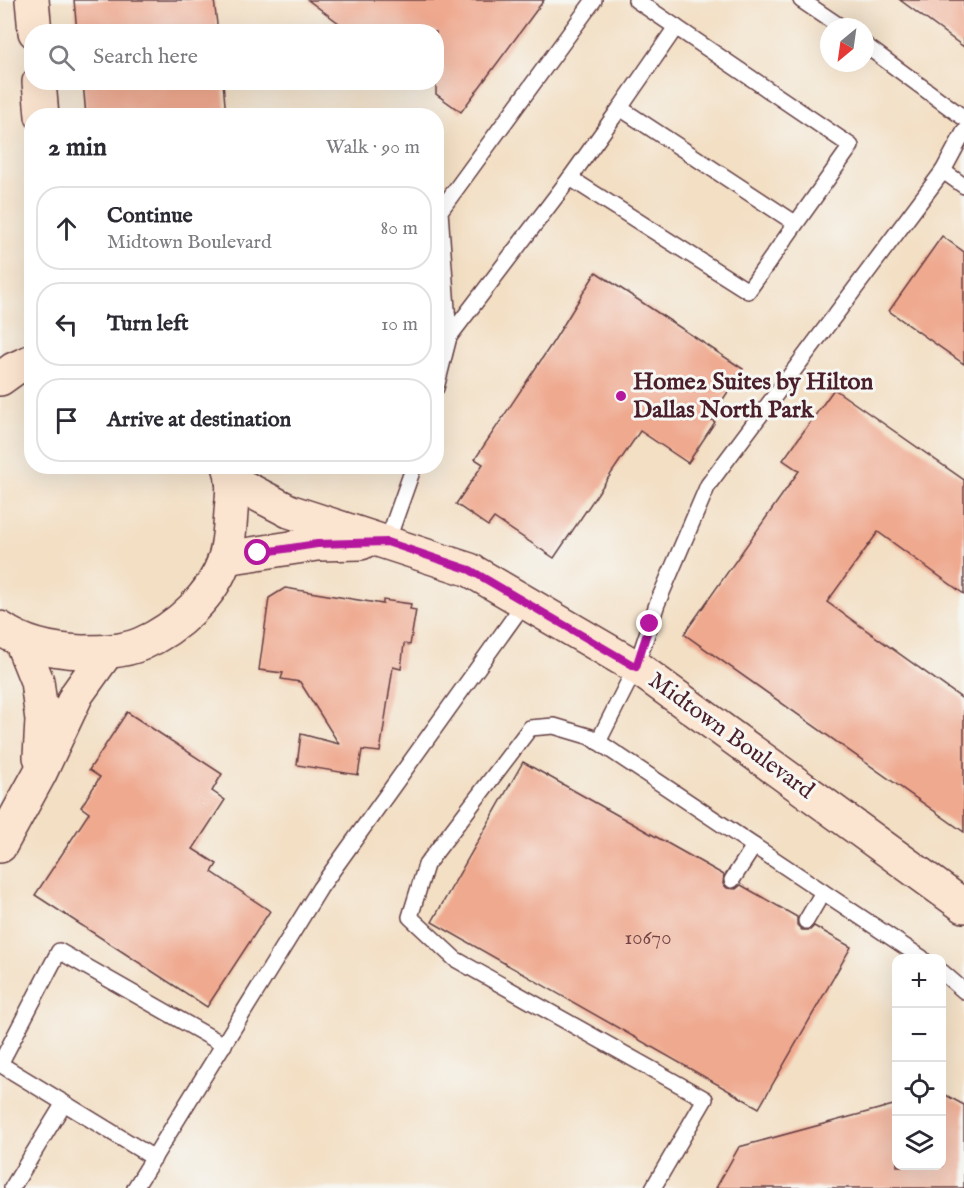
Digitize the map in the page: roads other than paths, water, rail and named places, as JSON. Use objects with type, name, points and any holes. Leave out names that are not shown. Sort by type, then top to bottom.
[{"type":"street","points":[[32,0],[34,24]]},
{"type":"street","points":[[40,90],[41,108]]},
{"type":"street","points":[[11,634],[60,651],[107,652],[140,644],[176,623],[206,594],[225,558],[231,524],[231,474]]},
{"type":"street","name":"Midtown Boulevard","points":[[231,474],[289,511],[470,570],[636,667],[964,906]]},
{"type":"street","name":"Midtown Boulevard","points":[[225,558],[317,544],[387,542]]},
{"type":"street","points":[[11,634],[37,681],[42,720],[40,773]]},
{"type":"street","points":[[0,846],[40,773],[76,694],[107,652]]},
{"type":"lane","points":[[444,206],[594,0]]},
{"type":"lane","points":[[570,178],[748,291],[851,146],[636,0]]},
{"type":"lane","points":[[801,0],[828,18]]},
{"type":"lane","points":[[449,337],[570,178],[676,27]]},
{"type":"lane","points":[[874,52],[964,118]]},
{"type":"lane","points":[[620,108],[795,223]]},
{"type":"lane","points":[[598,742],[636,667],[657,604],[708,485],[943,171],[964,132]]},
{"type":"lane","points":[[943,171],[964,186]]},
{"type":"lane","points":[[444,267],[449,337],[444,357]]},
{"type":"lane","points":[[387,542],[411,474]]},
{"type":"lane","points":[[135,1188],[320,888],[525,602]]},
{"type":"lane","points":[[653,1188],[705,1099],[454,959],[410,917],[426,865],[530,728],[554,726],[598,742],[916,954]]},
{"type":"lane","points":[[732,880],[754,846]]},
{"type":"lane","points":[[806,921],[823,892]]},
{"type":"lane","points":[[154,1158],[0,1064],[59,951],[224,1045]]},
{"type":"lane","points":[[946,975],[964,991]]},
{"type":"lane","points":[[12,1188],[64,1103]]},
{"type":"place","name":"Home2 Suites by Hilton Dallas North Park","points":[[621,396]]}]
